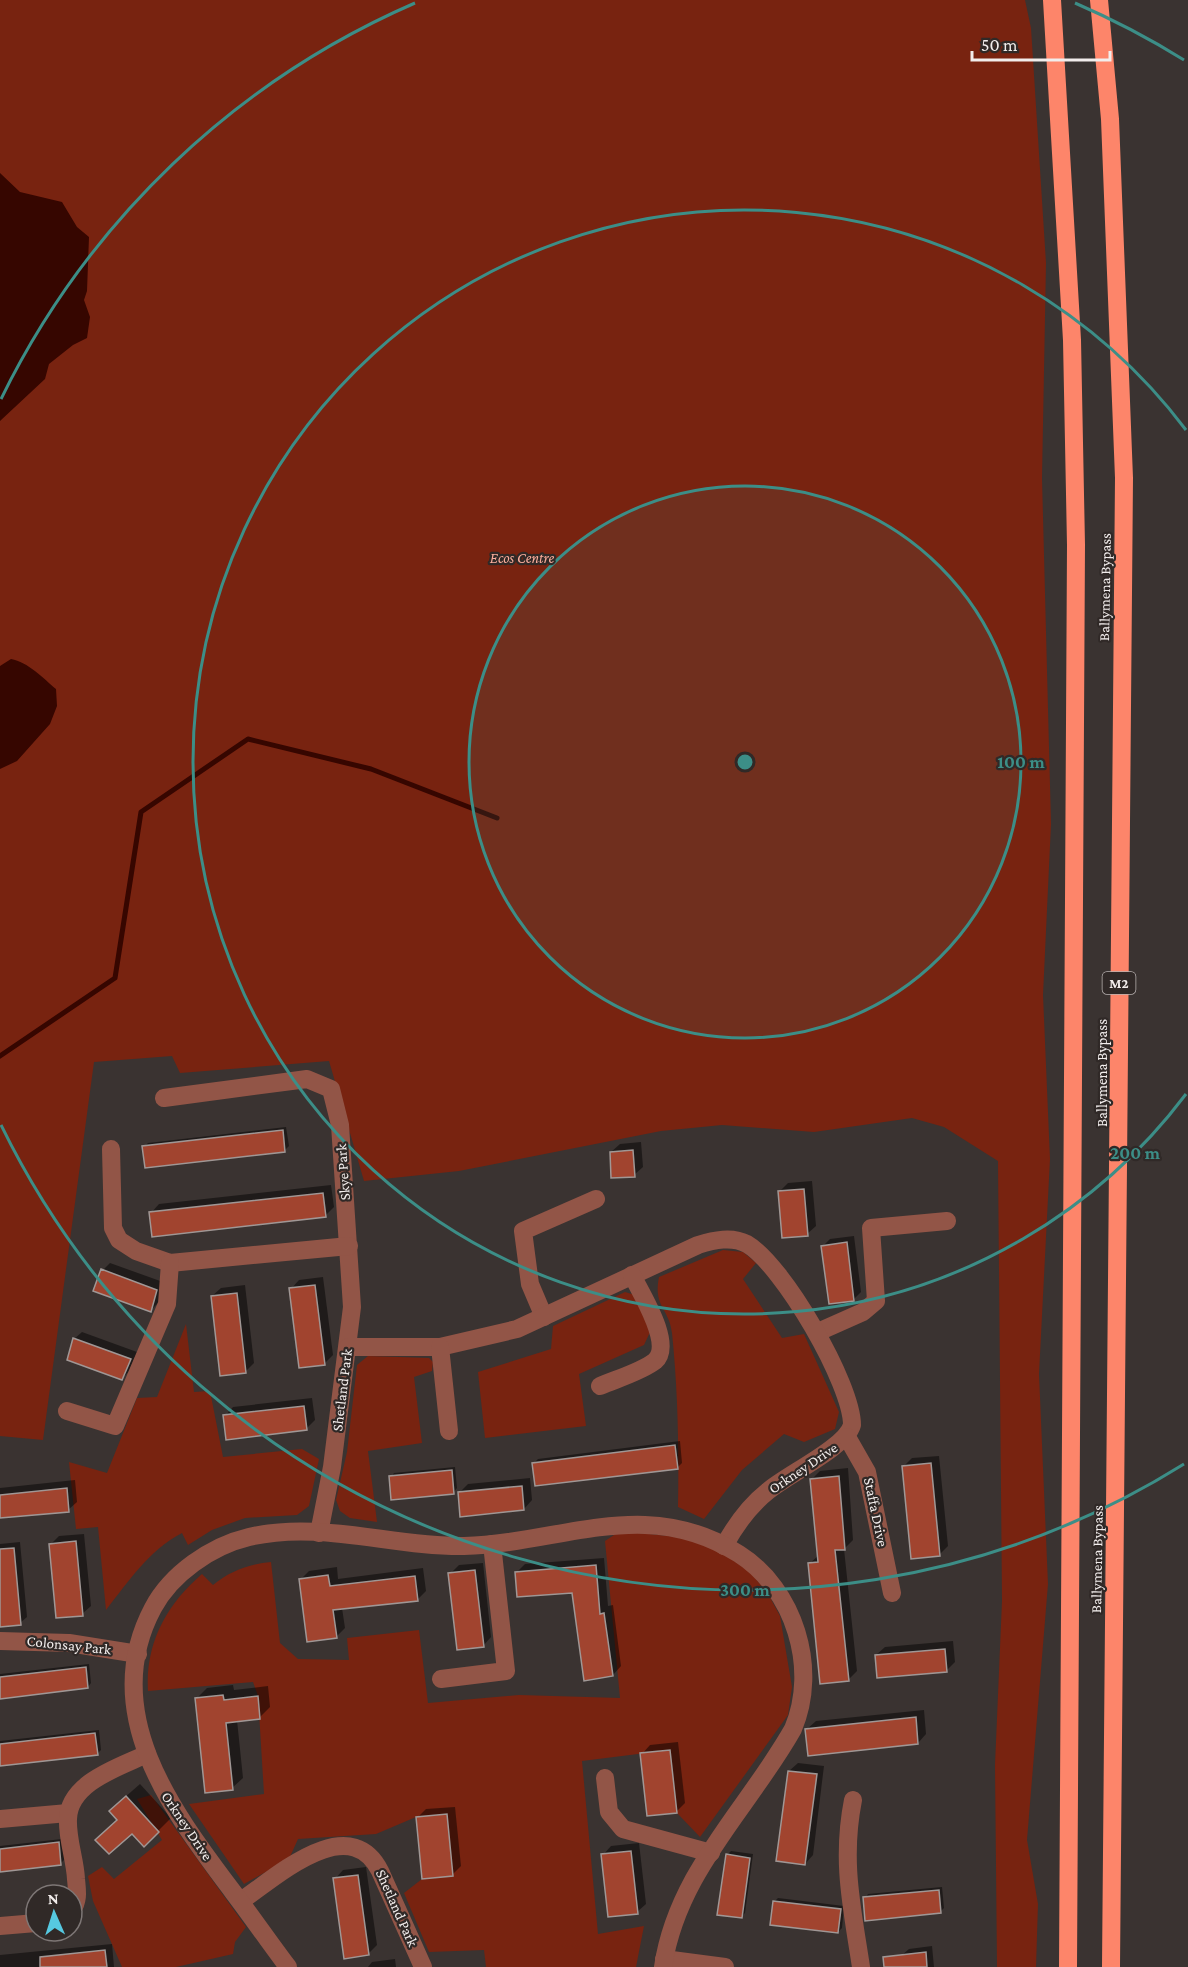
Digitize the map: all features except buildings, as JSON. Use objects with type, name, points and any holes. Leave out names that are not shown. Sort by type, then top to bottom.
[{"type":"highway","name":"Ballymena Bypass","points":[[1052,0],[1072,340],[1076,546],[1068,1967]]},
{"type":"highway","name":"Ballymena Bypass","points":[[1099,0],[1110,119],[1124,478],[1111,1967]]},
{"type":"street","name":"Skye Park","points":[[164,1098],[307,1079],[331,1089],[340,1125],[349,1246]]},
{"type":"street","points":[[111,1149],[113,1222],[116,1235],[136,1251],[170,1263],[349,1246]]},
{"type":"street","points":[[544,1317],[530,1284],[523,1231],[596,1199]]},
{"type":"street","points":[[818,1332],[863,1312],[876,1301],[871,1228],[947,1221]]},
{"type":"street","name":"Orkney Drive","points":[[288,1967],[177,1815],[164,1793],[140,1732],[135,1700],[138,1654],[144,1627],[155,1605],[173,1581],[193,1564],[218,1549],[248,1537],[284,1532],[319,1533],[432,1545],[492,1544],[643,1524],[687,1529],[724,1546],[740,1519],[766,1492],[847,1437],[851,1417],[818,1332],[764,1258],[739,1241],[722,1240],[698,1245],[517,1329],[440,1347],[348,1347]]},
{"type":"street","name":"Shetland Park","points":[[319,1533],[332,1467],[348,1347],[352,1307],[349,1246]]},
{"type":"street","points":[[67,1411],[115,1426],[167,1304],[170,1263]]},
{"type":"street","points":[[600,1386],[654,1361],[659,1352],[656,1324],[632,1275]]},
{"type":"street","points":[[440,1347],[449,1431]]},
{"type":"street","name":"Staffa Drive","points":[[847,1437],[867,1472],[892,1593]]},
{"type":"street","points":[[441,1679],[506,1671],[492,1544]]},
{"type":"street","points":[[724,1546],[741,1555],[767,1578],[791,1615],[799,1643],[801,1696],[796,1721],[780,1752],[693,1877],[680,1903],[663,1963],[725,1967]]},
{"type":"street","name":"Colonsay Park","points":[[0,1641],[69,1643],[138,1654]]},
{"type":"street","points":[[76,1883],[68,1813],[75,1797],[85,1786],[147,1754]]},
{"type":"street","points":[[605,1778],[609,1812],[619,1827],[628,1832],[711,1853]]},
{"type":"street","points":[[853,1800],[846,1841],[846,1869],[861,1967]]},
{"type":"street","points":[[0,1819],[68,1813]]},
{"type":"street","name":"Shetland Park","points":[[241,1901],[312,1853],[348,1846],[363,1850],[372,1856],[380,1871],[423,1967]]},
{"type":"street","points":[[0,1926],[24,1924]]},
{"type":"green space","name":"Ecos Centre","points":[[0,0],[1025,0],[1031,28],[1046,263],[1042,478],[1051,824],[1043,995],[1050,1159],[1039,1374],[1048,1584],[1027,1840],[1038,1904],[1036,1967],[997,1967],[995,1765],[1002,1601],[998,1161],[944,1127],[912,1118],[814,1132],[722,1125],[661,1131],[459,1171],[364,1181],[329,1061],[180,1073],[172,1056],[94,1062],[43,1440],[0,1436]]},
{"type":"green space","points":[[723,1250],[743,1252],[756,1263],[743,1279],[782,1338],[804,1334],[839,1412],[835,1429],[804,1442],[784,1434],[742,1470],[704,1519],[678,1507],[678,1420],[672,1333],[658,1295],[658,1287],[659,1277]]},
{"type":"green space","points":[[625,1292],[635,1295],[651,1330],[644,1345],[579,1374],[586,1426],[485,1438],[478,1372],[551,1349],[553,1326]]},
{"type":"green space","points":[[186,1324],[194,1392],[210,1391],[223,1457],[302,1449],[319,1459],[309,1506],[297,1515],[245,1518],[212,1530],[188,1545],[182,1533],[149,1558],[106,1610],[98,1527],[76,1529],[69,1462],[107,1473],[137,1398],[157,1397]]},
{"type":"green space","points":[[368,1356],[429,1358],[433,1362],[432,1371],[414,1377],[422,1443],[368,1451],[377,1522],[350,1518],[340,1511],[336,1500],[347,1452],[357,1365]]},
{"type":"green space","points":[[620,1531],[688,1538],[721,1552],[749,1571],[767,1592],[780,1616],[792,1687],[788,1715],[700,1837],[677,1813],[670,1750],[582,1761],[598,1934],[644,1926],[636,1967],[486,1967],[484,1950],[429,1952],[404,1893],[422,1879],[453,1876],[447,1814],[416,1817],[376,1834],[298,1839],[289,1859],[244,1884],[189,1804],[264,1794],[258,1696],[253,1682],[148,1691],[150,1657],[161,1626],[178,1598],[202,1574],[213,1585],[240,1569],[271,1562],[280,1643],[298,1659],[349,1660],[347,1638],[419,1630],[428,1703],[519,1695],[620,1698],[605,1541]]},
{"type":"green space","points":[[151,1795],[246,1927],[235,1942],[233,1954],[176,1967],[122,1967],[93,1901],[88,1876],[102,1867],[114,1879],[162,1840],[137,1799]]},
{"type":"shaded area","points":[[0,173],[20,192],[62,202],[77,227],[89,237],[87,291],[84,300],[90,317],[87,338],[73,345],[49,364],[45,379],[0,421]]},
{"type":"shaded area","points":[[11,659],[41,675],[56,689],[57,706],[50,724],[17,761],[0,769],[0,666]]},
{"type":"waterway","points":[[0,1056],[115,978],[141,812],[248,739],[371,769],[497,818]]}]
